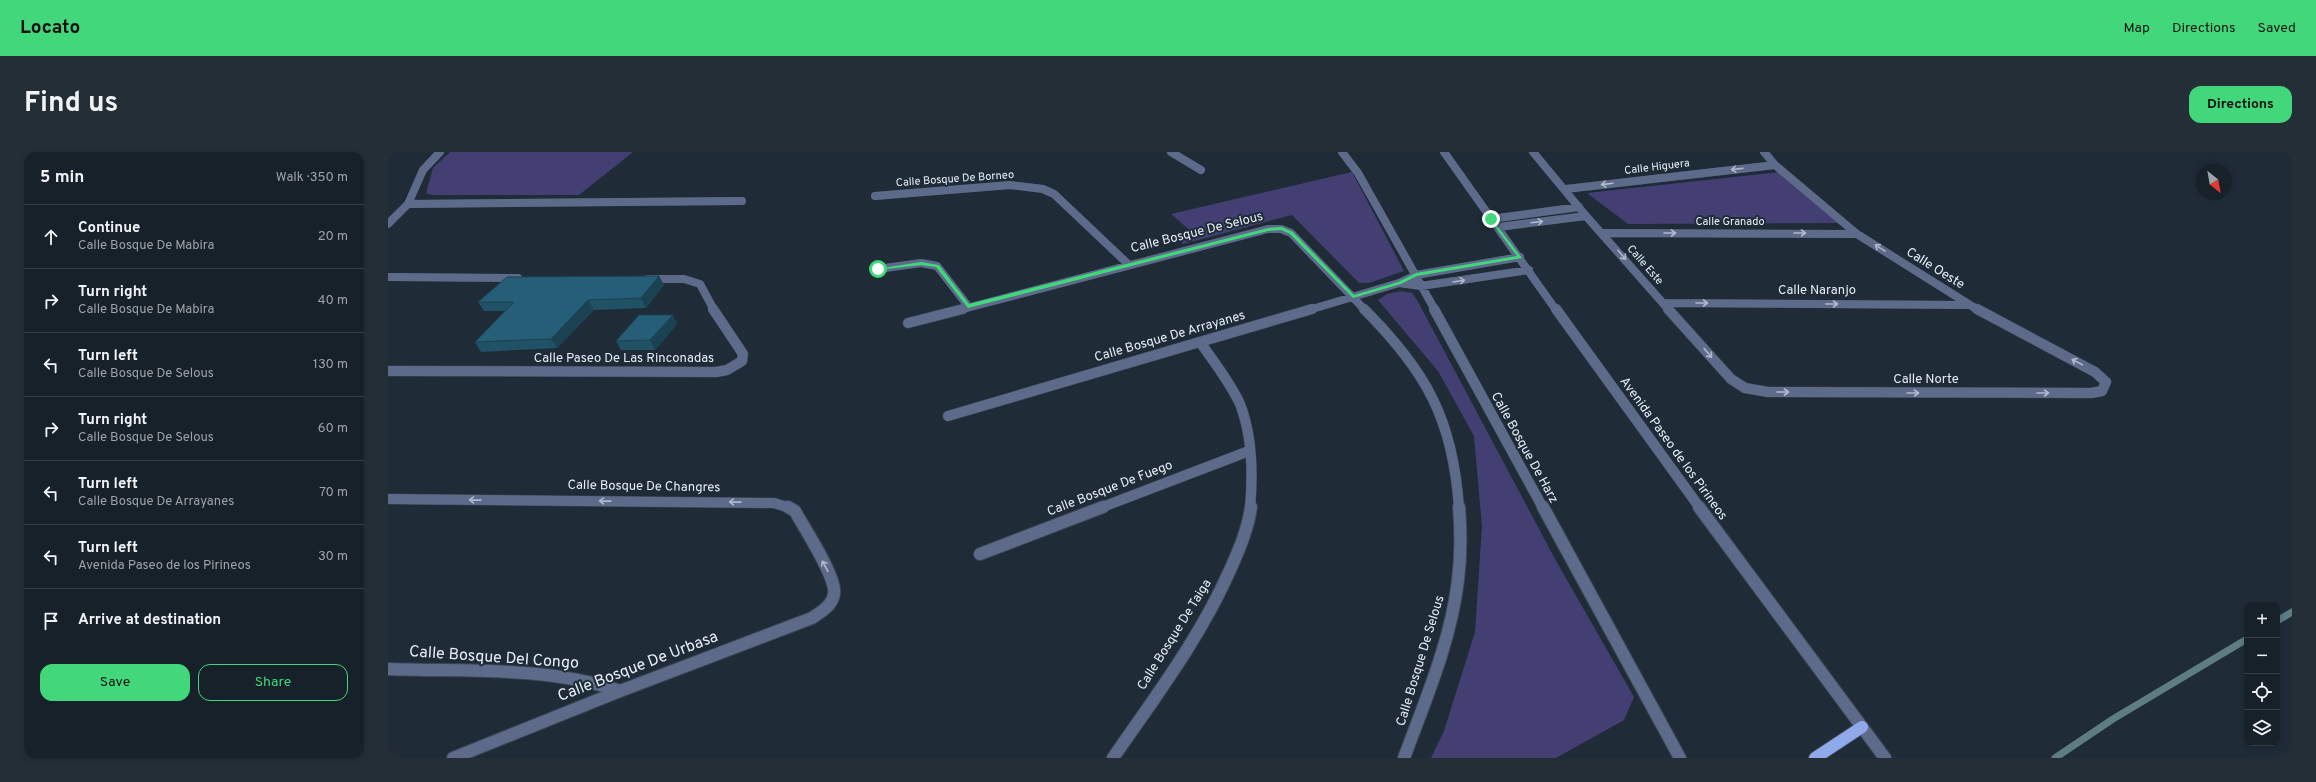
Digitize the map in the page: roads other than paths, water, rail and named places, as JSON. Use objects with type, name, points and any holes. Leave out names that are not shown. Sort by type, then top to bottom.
[{"type":"main road","points":[[1815,758],[1862,727]]},
{"type":"street","points":[[388,224],[408,204],[423,170],[440,152]]},
{"type":"street","points":[[1171,152],[1201,170]]},
{"type":"street","name":"Calle Bosque De Harz","points":[[1342,152],[1358,173],[1416,275],[1680,758]]},
{"type":"street","name":"Avenida Paseo de los Pirineos","points":[[1444,152],[1491,219],[1499,227],[1653,445],[1885,758]]},
{"type":"street","name":"Calle Este","points":[[1533,152],[1566,189],[1586,216],[1603,233],[1731,379],[1745,388]]},
{"type":"street","name":"Calle Oeste","points":[[1764,152],[1775,165],[1857,234],[1970,305],[2095,372],[2106,382],[2106,386]]},
{"type":"street","name":"Calle Higuera","points":[[1566,189],[1775,165]]},
{"type":"street","name":"Calle Bosque De Borneo","points":[[874,196],[1010,185],[1043,189],[1054,194],[1128,264]]},
{"type":"street","points":[[408,204],[742,201]]},
{"type":"street","points":[[1491,219],[1579,207]]},
{"type":"street","points":[[1499,227],[1586,216]]},
{"type":"street","name":"Calle Bosque De Selous","points":[[908,323],[1128,264],[1268,229],[1282,229],[1291,233],[1396,341],[1427,385],[1442,415],[1455,465],[1461,502],[1460,561],[1457,592],[1446,636],[1404,758]]},
{"type":"street","name":"Calle Granado","points":[[1603,233],[1857,234]]},
{"type":"street","name":"Calle Bosque De Arrayanes","points":[[948,416],[1399,283],[1416,275],[1520,257]]},
{"type":"street","points":[[878,269],[921,263],[937,266],[968,306]]},
{"type":"street","name":"Calle Bosque De Arrayanes","points":[[1399,283],[1421,286],[1529,270]]},
{"type":"street","points":[[388,277],[528,278]]},
{"type":"street","name":"Calle Paseo De Las Rinconadas","points":[[388,371],[716,372],[727,370],[742,361],[744,354],[716,314],[700,284],[684,279],[637,279]]},
{"type":"street","name":"Calle Naranjo","points":[[1664,303],[1970,305]]},
{"type":"street","name":"Calle Bosque De Taiga","points":[[1113,758],[1202,624],[1221,590],[1247,525],[1251,497],[1250,451],[1239,404],[1228,382],[1200,342]]},
{"type":"street","name":"Calle Norte","points":[[1745,388],[1768,392],[2091,393],[2102,391],[2106,386]]},
{"type":"street","name":"Calle Bosque De Fuego","points":[[980,554],[1250,451]]},
{"type":"street","name":"Calle Bosque De Changres","points":[[388,499],[774,503],[787,506],[795,511],[834,581],[836,592],[832,602]]},
{"type":"street","name":"Calle Bosque De Urbasa","points":[[453,758],[620,691],[812,618],[832,602]]},
{"type":"street","name":"Calle Bosque Del Congo","points":[[388,669],[542,675],[593,682],[620,691]]},
{"type":"waterway","points":[[2280,619],[2292,612]]},
{"type":"waterway","points":[[2055,758],[2113,719],[2244,641]]}]
